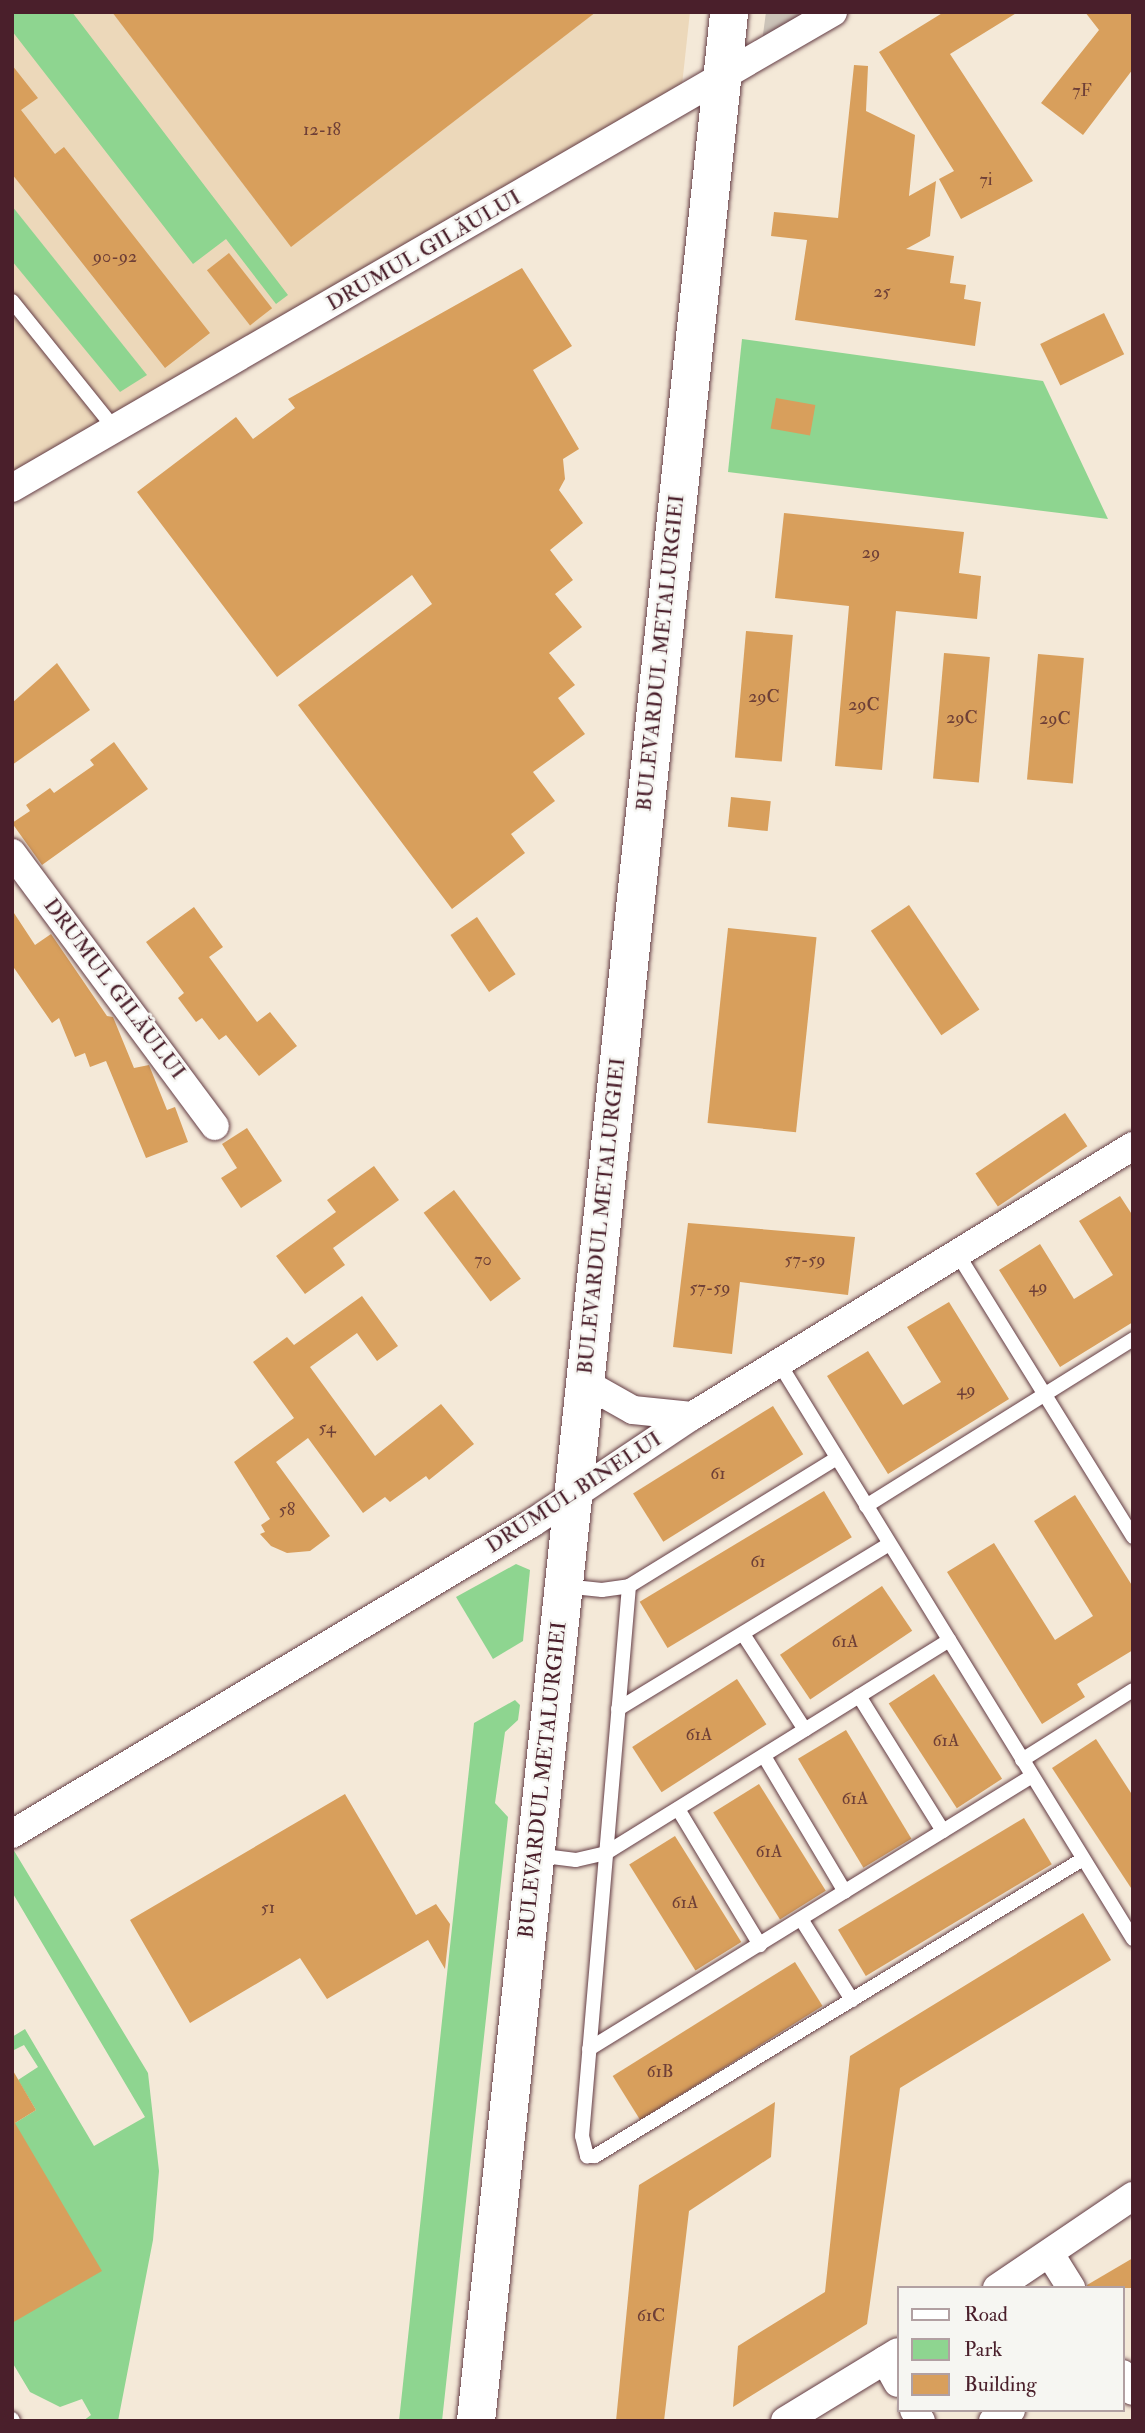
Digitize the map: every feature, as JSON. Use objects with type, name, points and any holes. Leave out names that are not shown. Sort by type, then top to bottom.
[{"type":"main road","name":"BULEVARDUL METALURGIEI","points":[[476,2421],[729,12]]},
{"type":"street","name":"DRUMUL GILĂULUI","points":[[12,488],[721,81],[833,12]]},
{"type":"street","name":"DRUMUL GILĂULUI","points":[[12,853],[215,1126]]},
{"type":"street","name":"DRUMUL BINELUI","points":[[12,1834],[573,1497],[692,1416],[1132,1147]]},
{"type":"street","points":[[585,1383],[633,1410],[692,1416]]},
{"type":"street","points":[[1000,2286],[1129,2208]]},
{"type":"street","points":[[1050,2254],[1070,2286]]},
{"type":"street","points":[[785,2421],[894,2365]]},
{"type":"lane","points":[[12,301],[115,429]]},
{"type":"lane","points":[[957,1253],[1133,1537]]},
{"type":"lane","points":[[866,1506],[1133,1339]]},
{"type":"lane","points":[[779,1363],[1133,1939]]},
{"type":"lane","points":[[563,1586],[602,1590],[629,1586],[837,1458]]},
{"type":"lane","points":[[618,1709],[890,1544]]},
{"type":"lane","points":[[629,1586],[582,2136],[587,2156],[596,2156],[1083,1859]]},
{"type":"lane","points":[[743,1634],[805,1730]]},
{"type":"lane","points":[[536,1856],[576,1860],[606,1853],[949,1640]]},
{"type":"lane","points":[[1022,1760],[1133,1690]]},
{"type":"lane","points":[[859,1696],[943,1831]]},
{"type":"lane","points":[[764,1756],[845,1892]]},
{"type":"lane","points":[[589,2049],[1032,1776]]},
{"type":"lane","points":[[678,1809],[760,1945]]},
{"type":"lane","points":[[801,1919],[852,2000]]},
{"type":"shaded area","points":[[12,12],[690,12],[682,85],[12,472]]},
{"type":"shaded area","points":[[766,12],[810,12],[762,42]]},
{"type":"green space","points":[[12,12],[72,12],[288,295],[276,304],[226,239],[193,264],[12,31]]},
{"type":"green space","points":[[12,206],[147,375],[120,392],[12,261]]},
{"type":"green space","points":[[742,339],[1043,381],[1108,519],[728,472]]},
{"type":"green space","points":[[516,1564],[530,1570],[523,1641],[493,1659],[456,1597]]},
{"type":"green space","points":[[515,1700],[520,1705],[518,1720],[505,1732],[495,1803],[508,1817],[442,2421],[399,2421],[474,1723]]},
{"type":"green space","points":[[13,1849],[148,2073],[159,2171],[153,2240],[118,2421],[83,2421],[91,2415],[82,2399],[60,2407],[30,2392],[12,2362],[15,2123],[36,2110],[18,2080],[38,2067],[24,2045],[12,2051],[12,2037],[25,2029],[94,2146],[145,2117],[12,1892]]},
{"type":"building","points":[[112,12],[596,12],[291,247]]},
{"type":"building","points":[[944,12],[1018,12],[950,54],[1033,181],[961,219],[939,179],[954,171],[879,52]]},
{"type":"building","points":[[1085,12],[1133,12],[1133,69],[1083,135],[1041,103],[1099,30]]},
{"type":"building","points":[[12,65],[38,98],[21,110],[55,154],[64,147],[210,333],[165,368],[12,174]]},
{"type":"building","points":[[854,65],[868,66],[866,111],[915,135],[909,196],[936,181],[930,236],[906,249],[954,256],[950,283],[966,285],[964,299],[981,302],[975,346],[795,320],[807,240],[771,236],[774,212],[838,218]]},
{"type":"building","points":[[229,253],[272,308],[250,325],[207,270]]},
{"type":"building","points":[[522,268],[572,346],[533,370],[579,449],[563,459],[565,479],[559,490],[583,523],[550,550],[573,580],[555,594],[582,627],[549,653],[575,685],[558,698],[585,734],[533,772],[555,801],[511,834],[525,853],[452,909],[298,705],[432,604],[412,575],[277,677],[137,492],[236,417],[253,439],[295,408],[288,399]]},
{"type":"building","points":[[1104,313],[1124,354],[1060,385],[1040,344]]},
{"type":"building","points":[[776,398],[815,405],[810,435],[771,429]]},
{"type":"building","points":[[784,513],[964,532],[959,573],[981,576],[977,619],[896,611],[882,770],[835,766],[849,606],[775,598]]},
{"type":"building","points":[[746,631],[793,635],[782,762],[735,758]]},
{"type":"building","points":[[944,653],[990,657],[979,783],[933,779]]},
{"type":"building","points":[[1038,654],[1084,658],[1073,784],[1027,780]]},
{"type":"building","points":[[57,663],[90,710],[12,765],[12,703]]},
{"type":"building","points":[[114,742],[148,789],[42,865],[12,823],[30,811],[26,805],[50,788],[54,793],[94,765],[90,760]]},
{"type":"building","points":[[731,797],[771,801],[768,831],[728,827]]},
{"type":"building","points":[[909,905],[979,1009],[941,1035],[871,931]]},
{"type":"building","points":[[194,907],[223,947],[209,957],[257,1022],[270,1012],[297,1046],[259,1076],[226,1035],[219,1040],[202,1018],[196,1022],[178,998],[184,993],[146,942]]},
{"type":"building","points":[[12,910],[35,945],[51,934],[107,1016],[113,1017],[134,1068],[149,1065],[167,1110],[175,1107],[188,1142],[146,1158],[106,1061],[90,1067],[85,1053],[75,1057],[59,1018],[52,1023],[12,965]]},
{"type":"building","points":[[477,917],[516,974],[489,992],[450,935]]},
{"type":"building","points":[[728,928],[817,937],[796,1132],[708,1123]]},
{"type":"building","points":[[1065,1113],[1087,1146],[998,1207],[975,1173]]},
{"type":"building","points":[[247,1128],[282,1181],[241,1208],[221,1178],[237,1168],[222,1144]]},
{"type":"building","points":[[374,1166],[399,1200],[333,1248],[345,1265],[305,1294],[276,1256],[336,1212],[327,1200]]},
{"type":"building","points":[[454,1190],[521,1279],[490,1302],[424,1213]]},
{"type":"building","points":[[1120,1196],[1133,1216],[1133,1322],[1060,1367],[999,1270],[1040,1244],[1074,1299],[1113,1275],[1079,1221]]},
{"type":"building","points":[[688,1223],[855,1237],[848,1295],[740,1282],[732,1354],[673,1347]]},
{"type":"building","points":[[362,1296],[398,1346],[377,1361],[357,1333],[310,1367],[375,1456],[441,1404],[474,1444],[429,1480],[426,1476],[390,1502],[385,1497],[363,1513],[308,1438],[276,1462],[330,1536],[310,1551],[287,1553],[271,1546],[260,1534],[265,1532],[261,1525],[270,1519],[234,1462],[294,1418],[253,1362],[287,1337],[294,1345]]},
{"type":"building","points":[[949,1302],[1009,1399],[888,1474],[827,1376],[868,1351],[903,1405],[941,1382],[907,1327]]},
{"type":"building","points":[[773,1406],[803,1454],[663,1542],[633,1493]]},
{"type":"building","points":[[824,1491],[852,1537],[668,1648],[640,1602]]},
{"type":"building","points":[[1075,1495],[1133,1587],[1133,1650],[1077,1684],[1085,1697],[1042,1724],[947,1572],[994,1543],[1055,1640],[1093,1616],[1034,1521]]},
{"type":"building","points":[[882,1586],[912,1631],[810,1700],[780,1655]]},
{"type":"building","points":[[934,1674],[1002,1779],[957,1808],[889,1703]]},
{"type":"building","points":[[737,1679],[766,1724],[662,1792],[632,1747]]},
{"type":"building","points":[[846,1730],[911,1839],[863,1868],[798,1759]]},
{"type":"building","points":[[1096,1739],[1133,1796],[1133,1891],[1052,1768]]},
{"type":"building","points":[[759,1784],[826,1891],[780,1919],[713,1813]]},
{"type":"building","points":[[345,1794],[416,1915],[436,1904],[450,1924],[445,1969],[428,1940],[327,1999],[300,1958],[190,2023],[130,1920]]},
{"type":"building","points":[[1024,1818],[1052,1864],[866,1976],[838,1930]]},
{"type":"building","points":[[675,1836],[741,1942],[695,1971],[629,1865]]},
{"type":"building","points":[[1083,1913],[1111,1960],[900,2088],[867,2324],[733,2407],[738,2346],[825,2292],[850,2056]]},
{"type":"building","points":[[795,1962],[823,2006],[640,2120],[613,2076]]},
{"type":"building","points":[[12,2069],[36,2110],[15,2123],[102,2271],[12,2323]]},
{"type":"building","points":[[775,2102],[771,2157],[689,2211],[664,2421],[616,2421],[639,2185]]},
{"type":"building","points":[[1133,2258],[1133,2288],[1087,2285]]}]
